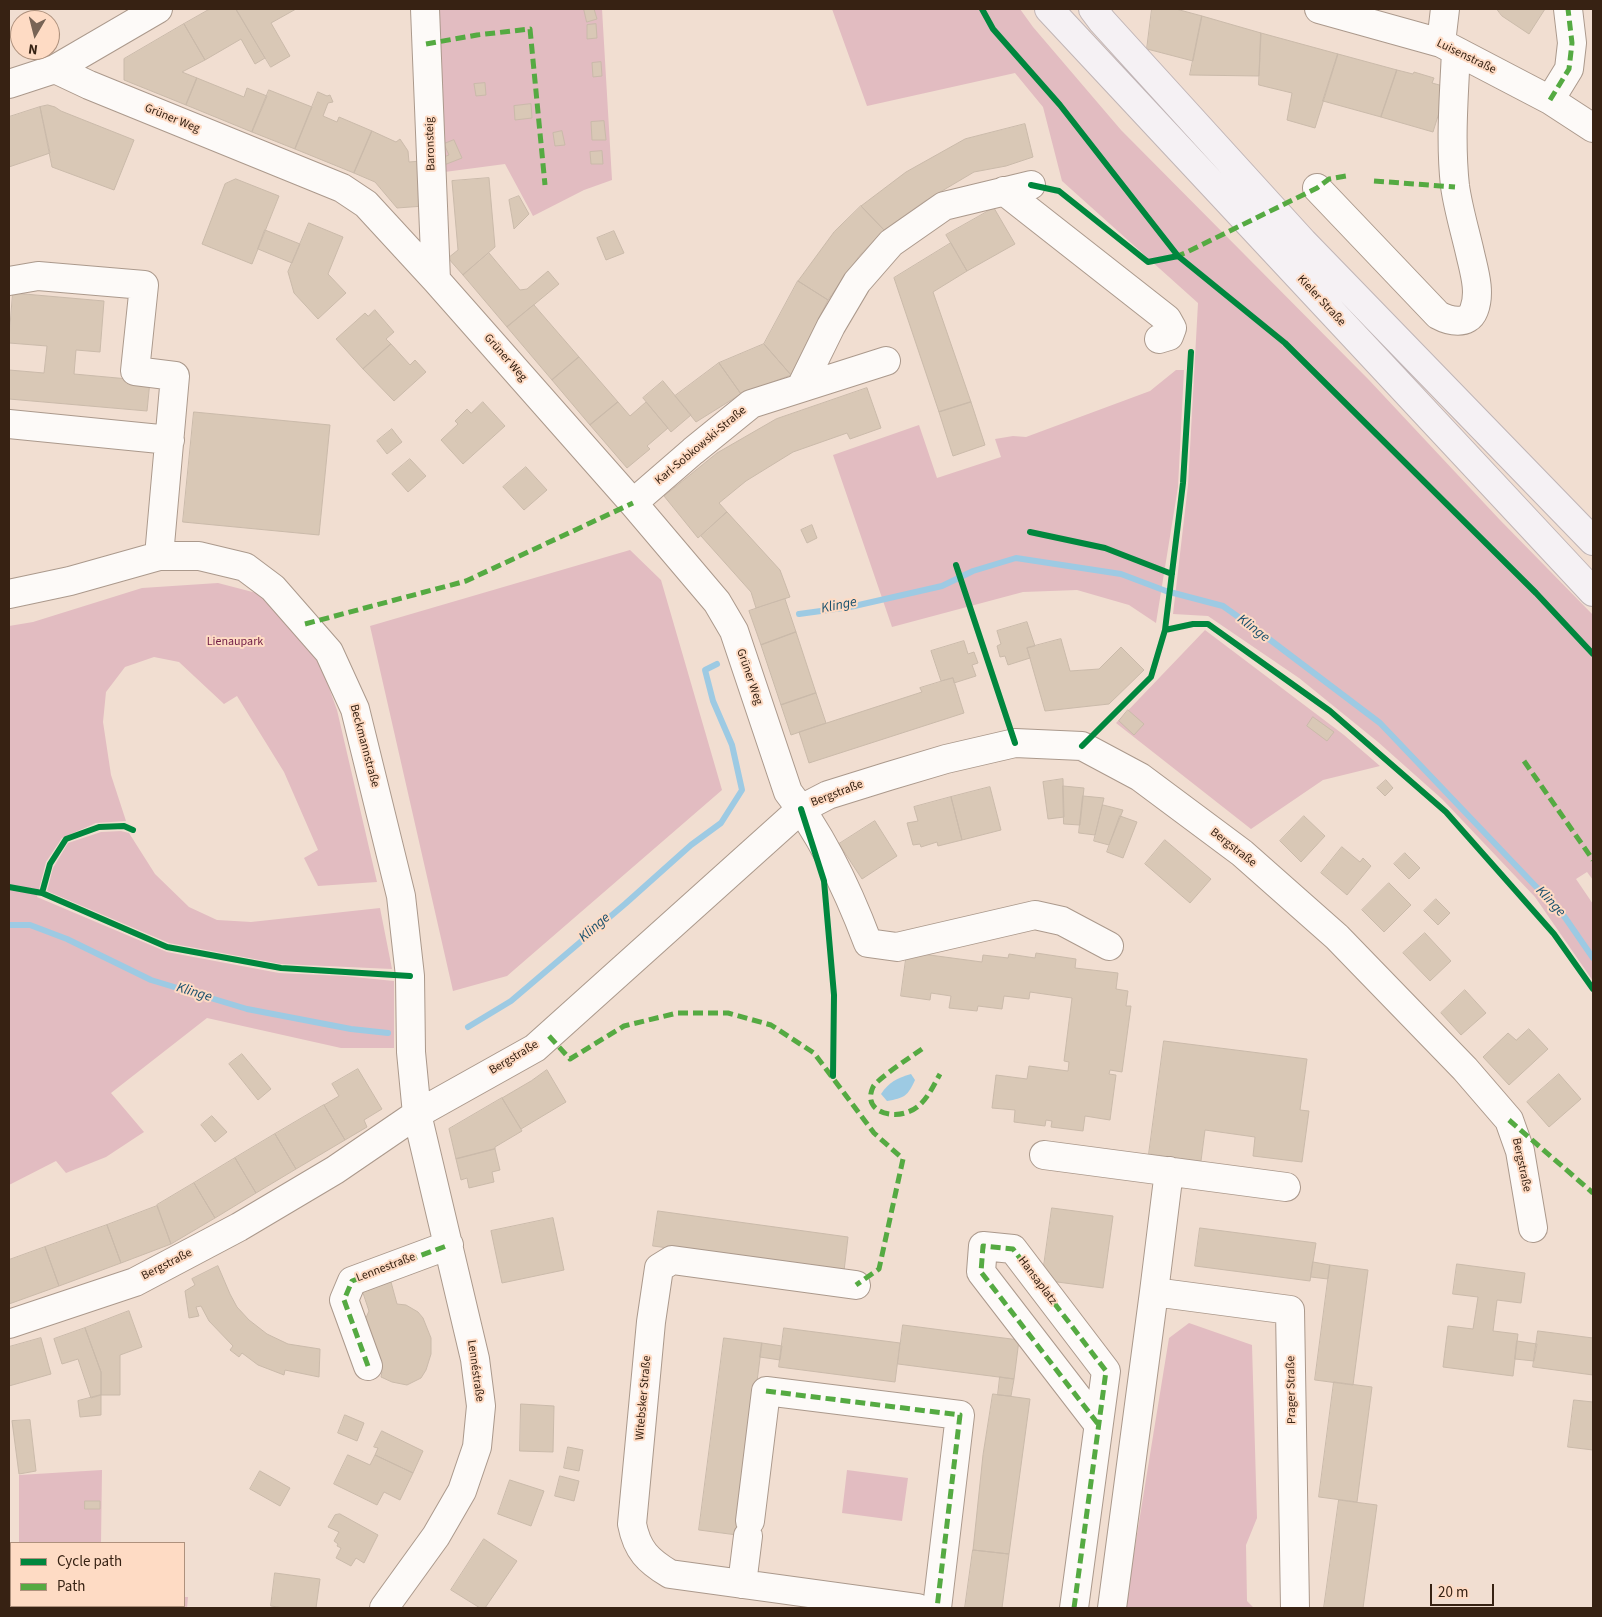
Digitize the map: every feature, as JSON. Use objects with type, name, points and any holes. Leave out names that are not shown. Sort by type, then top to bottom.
[{"type":"main road","name":"Kieler Straße","points":[[1049,9],[1593,592]]},
{"type":"main road","points":[[1093,9],[1303,242],[1593,541]]},
{"type":"street","points":[[9,84],[55,69],[158,9]]},
{"type":"street","name":"Baronsteig","points":[[425,9],[436,280]]},
{"type":"street","name":"Luisenstraße","points":[[1319,9],[1448,47],[1550,100],[1593,128]]},
{"type":"street","points":[[1317,188],[1438,315],[1450,321],[1461,321],[1469,318],[1474,310],[1477,288],[1456,187],[1445,9]]},
{"type":"street","points":[[1550,100],[1569,69],[1572,44],[1568,9]]},
{"type":"street","name":"Grüner Weg","points":[[55,69],[89,85],[342,188],[366,204],[436,280],[633,503],[717,602],[734,631],[788,792],[801,808],[835,868],[868,943],[897,947],[1035,915],[1062,921],[1108,946]]},
{"type":"street","points":[[801,387],[831,326],[857,282],[892,243],[944,206],[1031,185]]},
{"type":"street","points":[[1004,191],[1167,319],[1172,328],[1169,336],[1159,339]]},
{"type":"street","points":[[9,281],[38,276],[144,285],[135,371],[175,376],[159,556]]},
{"type":"street","name":"Karl-Sobkowski-Straße","points":[[633,503],[692,451],[751,404],[886,361]]},
{"type":"street","points":[[9,424],[170,440]]},
{"type":"street","name":"Beckmannstraße","points":[[9,594],[70,581],[159,556],[199,556],[246,567],[273,588],[329,652],[355,709],[401,896],[410,976],[411,1052],[417,1114]]},
{"type":"street","name":"Bergstraße","points":[[9,1324],[135,1282],[239,1227],[335,1170],[417,1114],[535,1048],[801,808],[828,795],[889,776],[946,759],[1015,743],[1082,746],[1140,777],[1242,853],[1337,936],[1465,1069],[1509,1120],[1520,1150],[1533,1228]]},
{"type":"street","name":"Lennéstraße","points":[[384,1608],[440,1529],[462,1491],[477,1447],[481,1406],[475,1359],[417,1114]]},
{"type":"street","points":[[1044,1155],[1286,1187]]},
{"type":"street","points":[[1112,1608],[1169,1172]]},
{"type":"street","name":"Lennestraße","points":[[368,1366],[344,1300],[352,1281],[449,1245]]},
{"type":"street","name":"Hansaplatz","points":[[1074,1608],[1106,1371],[1013,1249],[983,1246],[981,1272],[1098,1424]]},
{"type":"street","name":"Witebsker Straße","points":[[856,1285],[672,1260],[660,1268],[651,1322],[632,1524],[635,1539],[651,1562],[670,1574],[742,1584],[806,1601],[918,1608]]},
{"type":"street","name":"Prager Straße","points":[[1154,1292],[1290,1310],[1295,1608]]},
{"type":"street","points":[[742,1584],[766,1391],[960,1415],[937,1608]]},
{"type":"green space","points":[[432,9],[602,9],[612,180],[584,190],[533,216],[505,164],[437,173]]},
{"type":"green space","points":[[832,9],[1020,9],[1033,27],[1121,130],[1369,380],[1500,520],[1593,615],[1593,880],[1587,872],[1576,879],[1593,904],[1593,981],[1535,897],[1442,799],[1378,742],[1299,678],[1208,616],[1173,614],[1188,485],[1198,303],[1062,181],[1043,107],[1015,73],[867,106]]},
{"type":"green space","points":[[1176,370],[1184,370],[1178,487],[1156,623],[1129,605],[1077,590],[1023,592],[892,627],[833,455],[919,425],[937,478],[1001,457],[995,439],[1013,436],[1026,437],[1150,391]]},
{"type":"green space","points":[[630,550],[661,580],[722,790],[507,976],[453,991],[370,626]]},
{"type":"green space","name":"Lienaupark","points":[[218,583],[268,596],[318,657],[337,710],[377,882],[318,886],[304,858],[318,850],[284,772],[237,696],[224,704],[179,662],[154,657],[125,667],[106,692],[103,722],[111,775],[126,821],[96,823],[62,838],[46,862],[37,897],[167,952],[279,973],[344,976],[394,981],[394,1048],[341,1048],[207,1018],[111,1093],[144,1132],[106,1157],[66,1173],[56,1161],[9,1185],[9,626],[33,622],[142,588]]},
{"type":"green space","points":[[1205,630],[1344,735],[1380,766],[1323,780],[1251,829],[1116,723]]},
{"type":"green space","points":[[121,831],[129,833],[155,874],[189,907],[217,920],[251,922],[380,908],[392,969],[281,964],[169,943],[47,891],[53,868],[68,843],[101,832]]},
{"type":"green space","points":[[1189,1323],[1252,1345],[1257,1518],[1246,1545],[1247,1601],[1254,1608],[1125,1608],[1169,1338]]},
{"type":"green space","points":[[102,1470],[101,1542],[19,1542],[19,1475]]},
{"type":"green space","points":[[847,1470],[908,1478],[902,1521],[842,1513]]},
{"type":"green space","points":[[9,1551],[10,1607],[185,1607],[185,1597],[188,1597],[187,1608],[9,1608]]},
{"type":"water","points":[[911,1074],[915,1080],[908,1093],[898,1099],[887,1101],[881,1094],[887,1086],[897,1079]]},
{"type":"building","points":[[210,9],[236,9],[265,58],[255,64],[241,39],[205,60],[184,24]]},
{"type":"building","points":[[236,9],[296,9],[271,23],[290,56],[271,67]]},
{"type":"building","points":[[584,9],[594,9],[597,19],[587,22]]},
{"type":"building","points":[[1152,9],[1176,9],[1202,16],[1193,61],[1147,49]]},
{"type":"building","points":[[1497,9],[1545,9],[1529,34],[1502,16]]},
{"type":"building","points":[[1202,16],[1261,33],[1259,76],[1190,75]]},
{"type":"building","points":[[184,24],[205,60],[182,72],[197,78],[186,105],[124,80],[124,59]]},
{"type":"building","points":[[596,24],[597,38],[587,39],[587,25]]},
{"type":"building","points":[[1261,33],[1338,54],[1315,128],[1287,120],[1292,93],[1259,85]]},
{"type":"building","points":[[1338,54],[1397,70],[1381,117],[1323,101]]},
{"type":"building","points":[[601,62],[602,76],[593,77],[592,63]]},
{"type":"building","points":[[1397,70],[1413,74],[1414,72],[1434,78],[1432,83],[1447,87],[1433,132],[1381,117]]},
{"type":"building","points":[[197,78],[244,97],[247,88],[267,96],[252,132],[186,105]]},
{"type":"building","points":[[485,83],[486,95],[476,96],[474,84]]},
{"type":"building","points":[[269,90],[312,107],[295,149],[252,132]]},
{"type":"building","points":[[318,92],[327,96],[330,95],[333,102],[328,103],[323,116],[337,122],[339,117],[372,131],[354,173],[295,149]]},
{"type":"building","points":[[531,104],[532,118],[515,120],[514,106]]},
{"type":"building","points":[[48,105],[134,140],[114,190],[52,167],[40,107]]},
{"type":"building","points":[[40,107],[50,153],[9,167],[9,117]]},
{"type":"building","points":[[604,121],[606,140],[592,140],[591,122]]},
{"type":"building","points":[[1025,124],[1033,157],[1006,166],[974,172],[925,201],[884,230],[861,206],[906,172],[965,139]]},
{"type":"building","points":[[372,131],[396,142],[400,139],[408,151],[409,162],[421,161],[424,206],[397,208],[375,182],[354,173]]},
{"type":"building","points":[[562,131],[565,145],[555,146],[553,133]]},
{"type":"building","points":[[454,140],[462,158],[444,165],[441,158],[449,155],[444,144]]},
{"type":"building","points":[[602,151],[603,164],[591,164],[590,152]]},
{"type":"building","points":[[489,178],[495,247],[463,275],[448,258],[458,250],[452,181]]},
{"type":"building","points":[[236,179],[279,196],[252,264],[202,244],[225,184]]},
{"type":"building","points":[[519,196],[529,214],[514,229],[509,200]]},
{"type":"building","points":[[861,206],[884,230],[860,255],[828,300],[798,281],[834,232]]},
{"type":"building","points":[[994,208],[1015,244],[967,271],[946,235]]},
{"type":"building","points":[[309,223],[343,237],[328,274],[346,293],[318,319],[294,293],[288,272]]},
{"type":"building","points":[[265,230],[300,244],[292,263],[258,249]]},
{"type":"building","points":[[614,231],[624,253],[606,260],[597,238]]},
{"type":"building","points":[[951,243],[967,271],[933,292],[971,402],[939,412],[894,278]]},
{"type":"building","points":[[489,253],[520,290],[527,289],[548,271],[559,284],[507,327],[463,275]]},
{"type":"building","points":[[798,281],[828,300],[791,375],[764,344]]},
{"type":"building","points":[[13,293],[104,301],[100,352],[76,350],[74,374],[150,381],[147,411],[9,399],[9,370],[44,373],[47,346],[9,343]]},
{"type":"building","points":[[534,305],[579,357],[552,380],[507,327]]},
{"type":"building","points":[[375,310],[394,332],[386,339],[391,344],[363,369],[336,339],[365,313],[368,316]]},
{"type":"building","points":[[391,344],[410,365],[415,360],[426,372],[394,401],[363,369]]},
{"type":"building","points":[[764,344],[791,375],[741,394],[719,363]]},
{"type":"building","points":[[579,357],[618,402],[590,425],[552,380]]},
{"type":"building","points":[[719,363],[741,394],[696,422],[675,396]]},
{"type":"building","points":[[663,381],[691,415],[671,432],[643,398]]},
{"type":"building","points":[[867,388],[881,428],[850,439],[847,433],[793,452],[746,481],[719,503],[727,512],[698,538],[664,496],[717,453],[776,419]]},
{"type":"building","points":[[483,402],[505,426],[463,464],[441,440],[458,424],[455,421],[467,409],[471,413]]},
{"type":"building","points":[[618,402],[630,416],[646,402],[668,428],[647,446],[650,449],[627,468],[590,425]]},
{"type":"building","points":[[971,402],[985,445],[953,456],[939,412]]},
{"type":"building","points":[[194,412],[330,425],[319,535],[183,522]]},
{"type":"building","points":[[392,429],[402,442],[387,454],[377,441]]},
{"type":"building","points":[[410,459],[426,476],[408,492],[392,474]]},
{"type":"building","points":[[526,467],[547,490],[524,510],[503,487]]},
{"type":"building","points":[[727,512],[780,570],[790,597],[756,608],[751,592],[701,536]]},
{"type":"building","points":[[812,525],[817,538],[807,543],[801,530]]},
{"type":"building","points":[[785,599],[796,632],[761,645],[749,611]]},
{"type":"building","points":[[1027,622],[1035,646],[1027,648],[1030,658],[1008,665],[1005,656],[1000,657],[997,646],[1001,644],[997,631]]},
{"type":"building","points":[[796,632],[816,693],[781,705],[761,645]]},
{"type":"building","points":[[1061,639],[1070,671],[1099,669],[1121,647],[1144,670],[1109,704],[1045,711],[1027,648]]},
{"type":"building","points":[[964,641],[968,654],[974,652],[978,663],[972,665],[976,676],[954,683],[953,678],[941,681],[931,651]]},
{"type":"building","points":[[953,678],[964,713],[809,763],[799,732],[922,692],[920,688]]},
{"type":"building","points":[[816,693],[826,723],[791,735],[781,705]]},
{"type":"building","points":[[1128,710],[1144,724],[1134,735],[1119,721]]},
{"type":"building","points":[[1313,717],[1334,732],[1327,741],[1307,726]]},
{"type":"building","points":[[1063,779],[1064,817],[1048,819],[1043,782]]},
{"type":"building","points":[[1386,780],[1393,788],[1385,796],[1377,788]]},
{"type":"building","points":[[1063,786],[1084,788],[1080,825],[1064,824]]},
{"type":"building","points":[[990,787],[1001,830],[962,840],[951,797]]},
{"type":"building","points":[[1083,796],[1104,798],[1095,835],[1079,833]]},
{"type":"building","points":[[951,797],[962,840],[938,846],[937,842],[921,847],[920,844],[913,845],[907,823],[918,821],[914,807]]},
{"type":"building","points":[[1103,805],[1123,810],[1109,845],[1094,841]]},
{"type":"building","points":[[1120,816],[1137,822],[1123,858],[1107,852]]},
{"type":"building","points":[[1304,816],[1325,836],[1301,862],[1280,841]]},
{"type":"building","points":[[875,821],[897,856],[862,879],[839,844]]},
{"type":"building","points":[[1165,840],[1211,879],[1190,903],[1145,864]]},
{"type":"building","points":[[1342,847],[1360,862],[1363,858],[1371,866],[1347,895],[1321,873]]},
{"type":"building","points":[[1405,853],[1420,868],[1409,879],[1394,864]]},
{"type":"building","points":[[1389,883],[1411,905],[1384,932],[1362,910]]},
{"type":"building","points":[[1436,899],[1450,913],[1438,925],[1424,911]]},
{"type":"building","points":[[1425,933],[1451,961],[1430,981],[1403,953]]},
{"type":"building","points":[[907,952],[982,962],[983,955],[1008,958],[1009,954],[1035,958],[1036,953],[1076,959],[1075,968],[1118,973],[1116,989],[1128,991],[1126,1006],[1131,1006],[1122,1072],[1110,1070],[1109,1074],[1116,1075],[1110,1120],[1085,1116],[1083,1131],[1051,1127],[1052,1121],[1046,1120],[1045,1126],[1014,1122],[1015,1110],[992,1108],[996,1075],[1027,1079],[1029,1066],[1068,1071],[1069,1062],[1064,1061],[1072,998],[1030,992],[1029,999],[1004,996],[1002,1009],[978,1006],[977,1011],[949,1008],[951,996],[931,993],[930,1000],[901,996]]},
{"type":"building","points":[[1465,990],[1486,1013],[1461,1035],[1441,1013]]},
{"type":"building","points":[[1529,1029],[1548,1049],[1509,1085],[1483,1057],[1508,1033],[1516,1040]]},
{"type":"building","points":[[1164,1041],[1307,1059],[1300,1110],[1309,1111],[1302,1162],[1253,1156],[1255,1137],[1205,1130],[1201,1161],[1149,1154]]},
{"type":"building","points":[[242,1054],[271,1089],[258,1100],[229,1064]]},
{"type":"building","points":[[358,1069],[382,1109],[364,1120],[367,1127],[345,1140],[324,1105],[339,1096],[332,1084]]},
{"type":"building","points":[[547,1070],[566,1102],[521,1129],[502,1098]]},
{"type":"building","points":[[1559,1074],[1581,1099],[1549,1127],[1527,1102]]},
{"type":"building","points":[[502,1098],[522,1131],[495,1147],[495,1149],[456,1159],[449,1129]]},
{"type":"building","points":[[324,1105],[345,1140],[296,1169],[275,1134]]},
{"type":"building","points":[[212,1116],[227,1132],[215,1142],[201,1125]]},
{"type":"building","points":[[275,1134],[296,1169],[256,1193],[235,1158]]},
{"type":"building","points":[[495,1149],[500,1170],[492,1172],[494,1182],[469,1188],[467,1178],[461,1180],[456,1159]]},
{"type":"building","points":[[235,1158],[256,1193],[215,1218],[194,1183]]},
{"type":"building","points":[[194,1183],[215,1218],[171,1244],[157,1205]]},
{"type":"building","points":[[157,1206],[171,1244],[121,1263],[107,1225]]},
{"type":"building","points":[[1052,1208],[1113,1216],[1103,1288],[1042,1280]]},
{"type":"building","points":[[658,1211],[848,1237],[844,1271],[653,1246]]},
{"type":"building","points":[[553,1218],[564,1270],[502,1283],[491,1231]]},
{"type":"building","points":[[107,1225],[121,1263],[59,1286],[45,1247]]},
{"type":"building","points":[[1200,1228],[1316,1243],[1310,1281],[1195,1266]]},
{"type":"building","points":[[45,1247],[59,1286],[9,1304],[9,1260]]},
{"type":"building","points":[[1313,1262],[1330,1265],[1328,1279],[1311,1277]]},
{"type":"building","points":[[1457,1264],[1525,1273],[1521,1303],[1497,1300],[1493,1331],[1518,1334],[1513,1376],[1443,1367],[1448,1326],[1473,1329],[1478,1297],[1453,1294]]},
{"type":"building","points":[[1330,1265],[1368,1270],[1353,1385],[1315,1380]]},
{"type":"building","points":[[218,1266],[237,1307],[249,1320],[267,1334],[288,1344],[320,1349],[319,1377],[285,1370],[284,1375],[258,1365],[242,1353],[239,1357],[230,1350],[233,1346],[209,1321],[201,1306],[196,1307],[199,1316],[189,1318],[185,1291],[195,1285],[192,1279]]},
{"type":"building","points":[[391,1282],[397,1304],[406,1305],[418,1312],[423,1318],[431,1338],[431,1354],[426,1370],[421,1378],[407,1385],[392,1382],[381,1377],[382,1372],[376,1367],[365,1320],[369,1311],[363,1293]]},
{"type":"building","points":[[129,1311],[142,1347],[120,1355],[120,1395],[101,1395],[101,1372],[85,1328]]},
{"type":"building","points":[[903,1325],[1019,1340],[1014,1379],[898,1364]]},
{"type":"building","points":[[85,1328],[101,1372],[101,1395],[91,1398],[78,1359],[62,1364],[54,1339]]},
{"type":"building","points":[[784,1328],[900,1343],[895,1382],[779,1367]]},
{"type":"building","points":[[1538,1331],[1593,1338],[1593,1375],[1533,1367]]},
{"type":"building","points":[[41,1338],[51,1374],[9,1386],[9,1347]]},
{"type":"building","points":[[724,1338],[762,1343],[737,1535],[699,1530]]},
{"type":"building","points":[[1517,1341],[1537,1344],[1534,1361],[1515,1359]]},
{"type":"building","points":[[762,1343],[782,1346],[780,1360],[760,1357]]},
{"type":"building","points":[[1000,1377],[1014,1379],[1011,1396],[998,1395]]},
{"type":"building","points":[[1334,1382],[1372,1387],[1357,1502],[1319,1497]]},
{"type":"building","points":[[993,1394],[1030,1399],[1009,1554],[973,1550],[983,1455]]},
{"type":"building","points":[[101,1395],[101,1415],[80,1417],[78,1401]]},
{"type":"building","points":[[1574,1400],[1593,1402],[1593,1450],[1568,1447]]},
{"type":"building","points":[[521,1404],[554,1406],[553,1452],[520,1451]]},
{"type":"building","points":[[345,1415],[364,1423],[357,1441],[338,1433]]},
{"type":"building","points":[[30,1420],[36,1471],[19,1474],[12,1421]]},
{"type":"building","points":[[382,1431],[423,1451],[413,1473],[375,1455],[378,1448],[374,1447]]},
{"type":"building","points":[[568,1447],[583,1450],[579,1471],[564,1468]]},
{"type":"building","points":[[348,1455],[370,1465],[375,1455],[413,1473],[400,1500],[384,1492],[377,1505],[334,1484]]},
{"type":"building","points":[[260,1471],[290,1488],[280,1506],[250,1489]]},
{"type":"building","points":[[560,1476],[579,1481],[574,1501],[555,1496]]},
{"type":"building","points":[[510,1480],[544,1491],[531,1526],[498,1514]]},
{"type":"building","points":[[1339,1500],[1377,1505],[1363,1608],[1324,1608]]},
{"type":"building","points":[[85,1501],[100,1501],[100,1509],[85,1509]]},
{"type":"building","points":[[340,1514],[378,1535],[364,1563],[356,1558],[351,1566],[336,1558],[341,1548],[334,1541],[339,1532],[328,1527],[335,1515]]},
{"type":"building","points":[[484,1539],[517,1561],[485,1608],[480,1608],[451,1590]]},
{"type":"building","points":[[973,1550],[1009,1554],[1002,1608],[965,1608]]},
{"type":"building","points":[[275,1573],[320,1579],[316,1608],[271,1606]]},
{"type":"waterway","name":"Klinge","points":[[799,614],[850,607],[942,586],[973,571],[1016,558],[1121,574],[1166,591],[1223,606],[1380,723],[1564,916],[1593,958]]},
{"type":"waterway","name":"Klinge","points":[[468,1027],[511,1001],[691,845],[721,823],[742,790],[732,745],[713,701],[705,670],[717,664]]},
{"type":"waterway","name":"Klinge","points":[[9,925],[30,925],[67,939],[151,980],[247,1009],[351,1029],[388,1033]]},
{"type":"marked path","points":[[1550,100],[1569,69],[1572,43],[1568,9]]},
{"type":"marked path","points":[[426,44],[477,35],[530,29],[545,185]]},
{"type":"marked path","points":[[1175,257],[1317,188],[1329,179],[1346,176]]},
{"type":"marked path","points":[[1374,181],[1455,187]]},
{"type":"marked path","points":[[305,624],[466,581],[633,503]]},
{"type":"marked path","points":[[1524,761],[1593,860]]},
{"type":"marked path","points":[[549,1036],[570,1059],[624,1026],[677,1013],[728,1013],[771,1025],[814,1053],[874,1133],[903,1159],[879,1269],[856,1285]]},
{"type":"marked path","points":[[922,1049],[876,1083],[873,1087],[871,1102],[880,1111],[887,1113],[901,1114],[908,1112],[919,1106],[940,1074]]},
{"type":"marked path","points":[[1509,1120],[1593,1193]]},
{"type":"marked path","points":[[368,1366],[344,1300],[352,1281],[449,1245]]},
{"type":"marked path","points":[[1074,1608],[1106,1371],[1013,1249],[983,1246],[981,1272],[1098,1424]]},
{"type":"marked path","points":[[766,1391],[960,1415],[937,1608]]},
{"type":"cycle path","points":[[982,9],[993,29],[1060,105],[1178,256],[1285,343],[1536,593],[1593,654]]},
{"type":"cycle path","points":[[1031,185],[1059,191],[1148,262],[1178,256]]},
{"type":"cycle path","points":[[1165,630],[1183,483],[1191,352]]},
{"type":"cycle path","points":[[1030,532],[1105,548],[1172,574]]},
{"type":"cycle path","points":[[956,565],[1015,743]]},
{"type":"cycle path","points":[[1082,746],[1151,677],[1165,630],[1193,624],[1208,624],[1330,711],[1446,812],[1554,934],[1593,989]]},
{"type":"cycle path","points":[[801,809],[824,881],[834,995],[833,1076]]},
{"type":"cycle path","points":[[42,893],[50,864],[66,839],[99,827],[124,826],[133,830]]},
{"type":"cycle path","points":[[9,887],[42,893],[167,947],[281,968],[410,976]]}]
